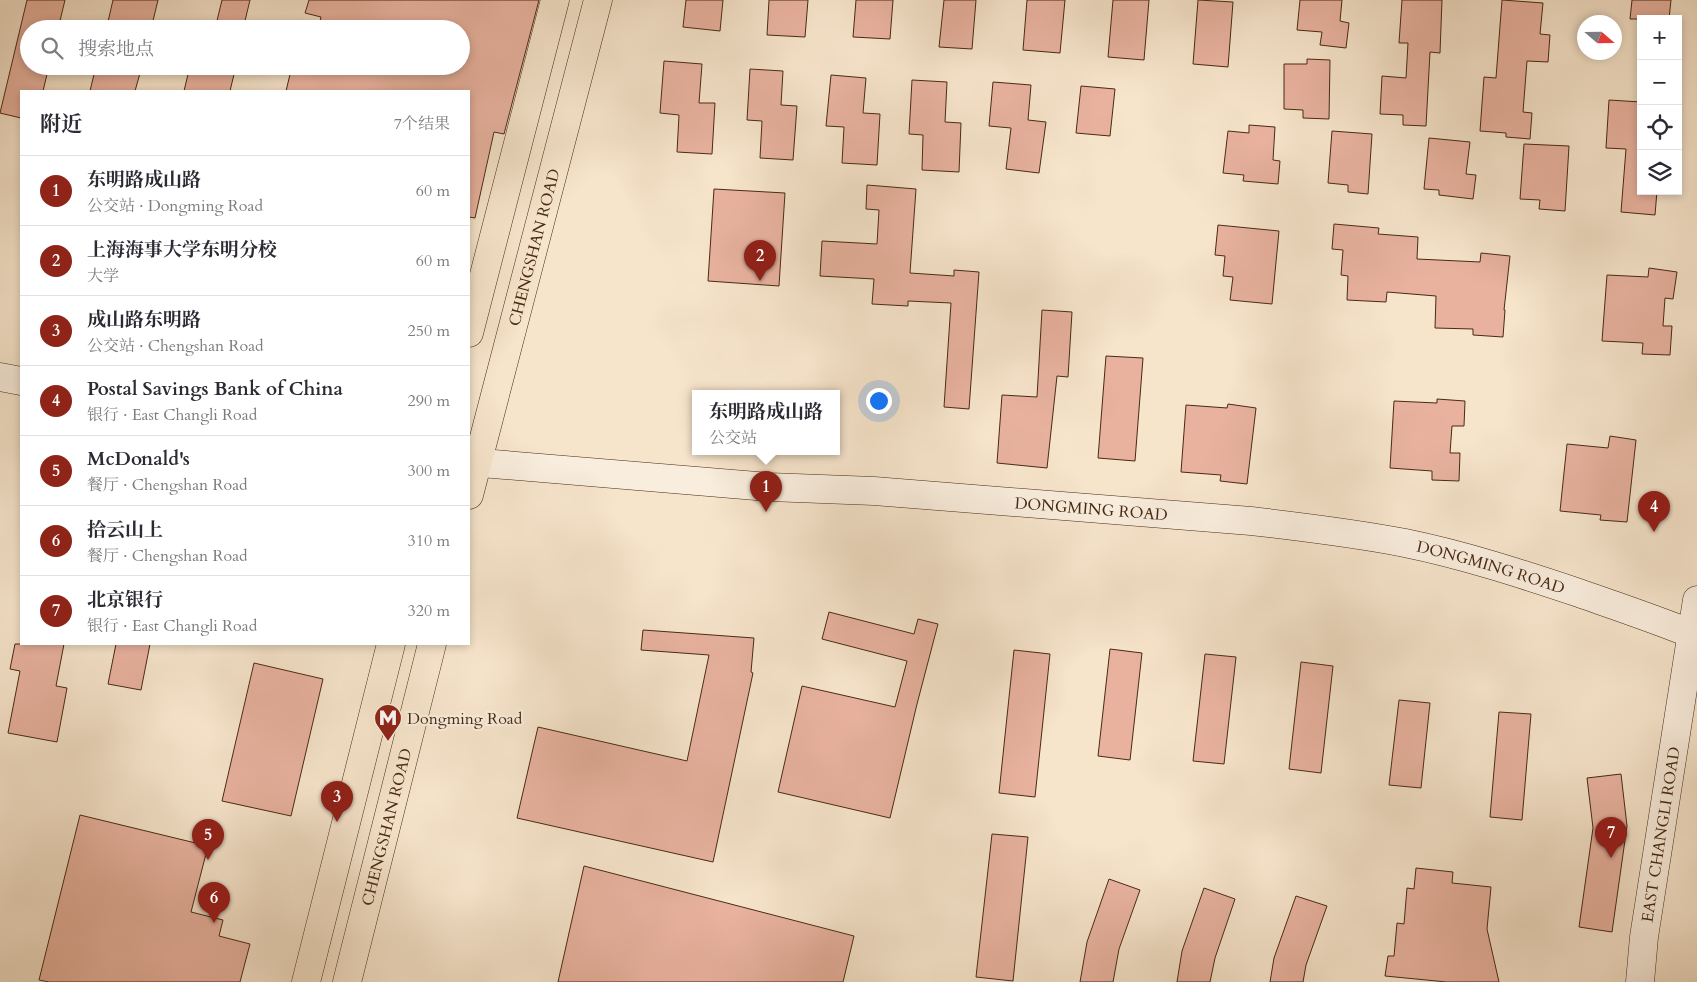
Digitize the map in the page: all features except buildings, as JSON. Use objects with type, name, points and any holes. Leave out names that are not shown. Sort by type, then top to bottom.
[{"type":"main road","points":[[470,329],[555,0]]},
{"type":"main road","name":"CHENGSHAN ROAD","points":[[470,487],[473,462],[598,0]]},
{"type":"main road","points":[[0,377],[20,381]]},
{"type":"main road","name":"DONGMING ROAD","points":[[473,462],[769,487],[874,491],[1251,521],[1302,527],[1406,543],[1457,555],[1551,584],[1694,635]]},
{"type":"main road","name":"EAST CHANGLI ROAD","points":[[1640,982],[1644,938],[1694,635],[1697,600]]},
{"type":"main road","points":[[306,982],[391,645]]},
{"type":"main road","name":"CHENGSHAN ROAD","points":[[348,982],[432,645]]},
{"type":"place","name":"上海海事大学东明分校","points":[[760,281]]},
{"type":"place","name":"东明路成山路","points":[[766,512]]},
{"type":"place","name":"Postal Savings Bank of China","points":[[1654,532]]},
{"type":"place","name":"Dongming Road","points":[[388,742]]},
{"type":"place","name":"成山路东明路","points":[[337,822]]},
{"type":"place","name":"北京银行","points":[[1611,858]]},
{"type":"place","name":"McDonald's","points":[[208,860]]},
{"type":"place","name":"拾云山上","points":[[214,923]]}]
